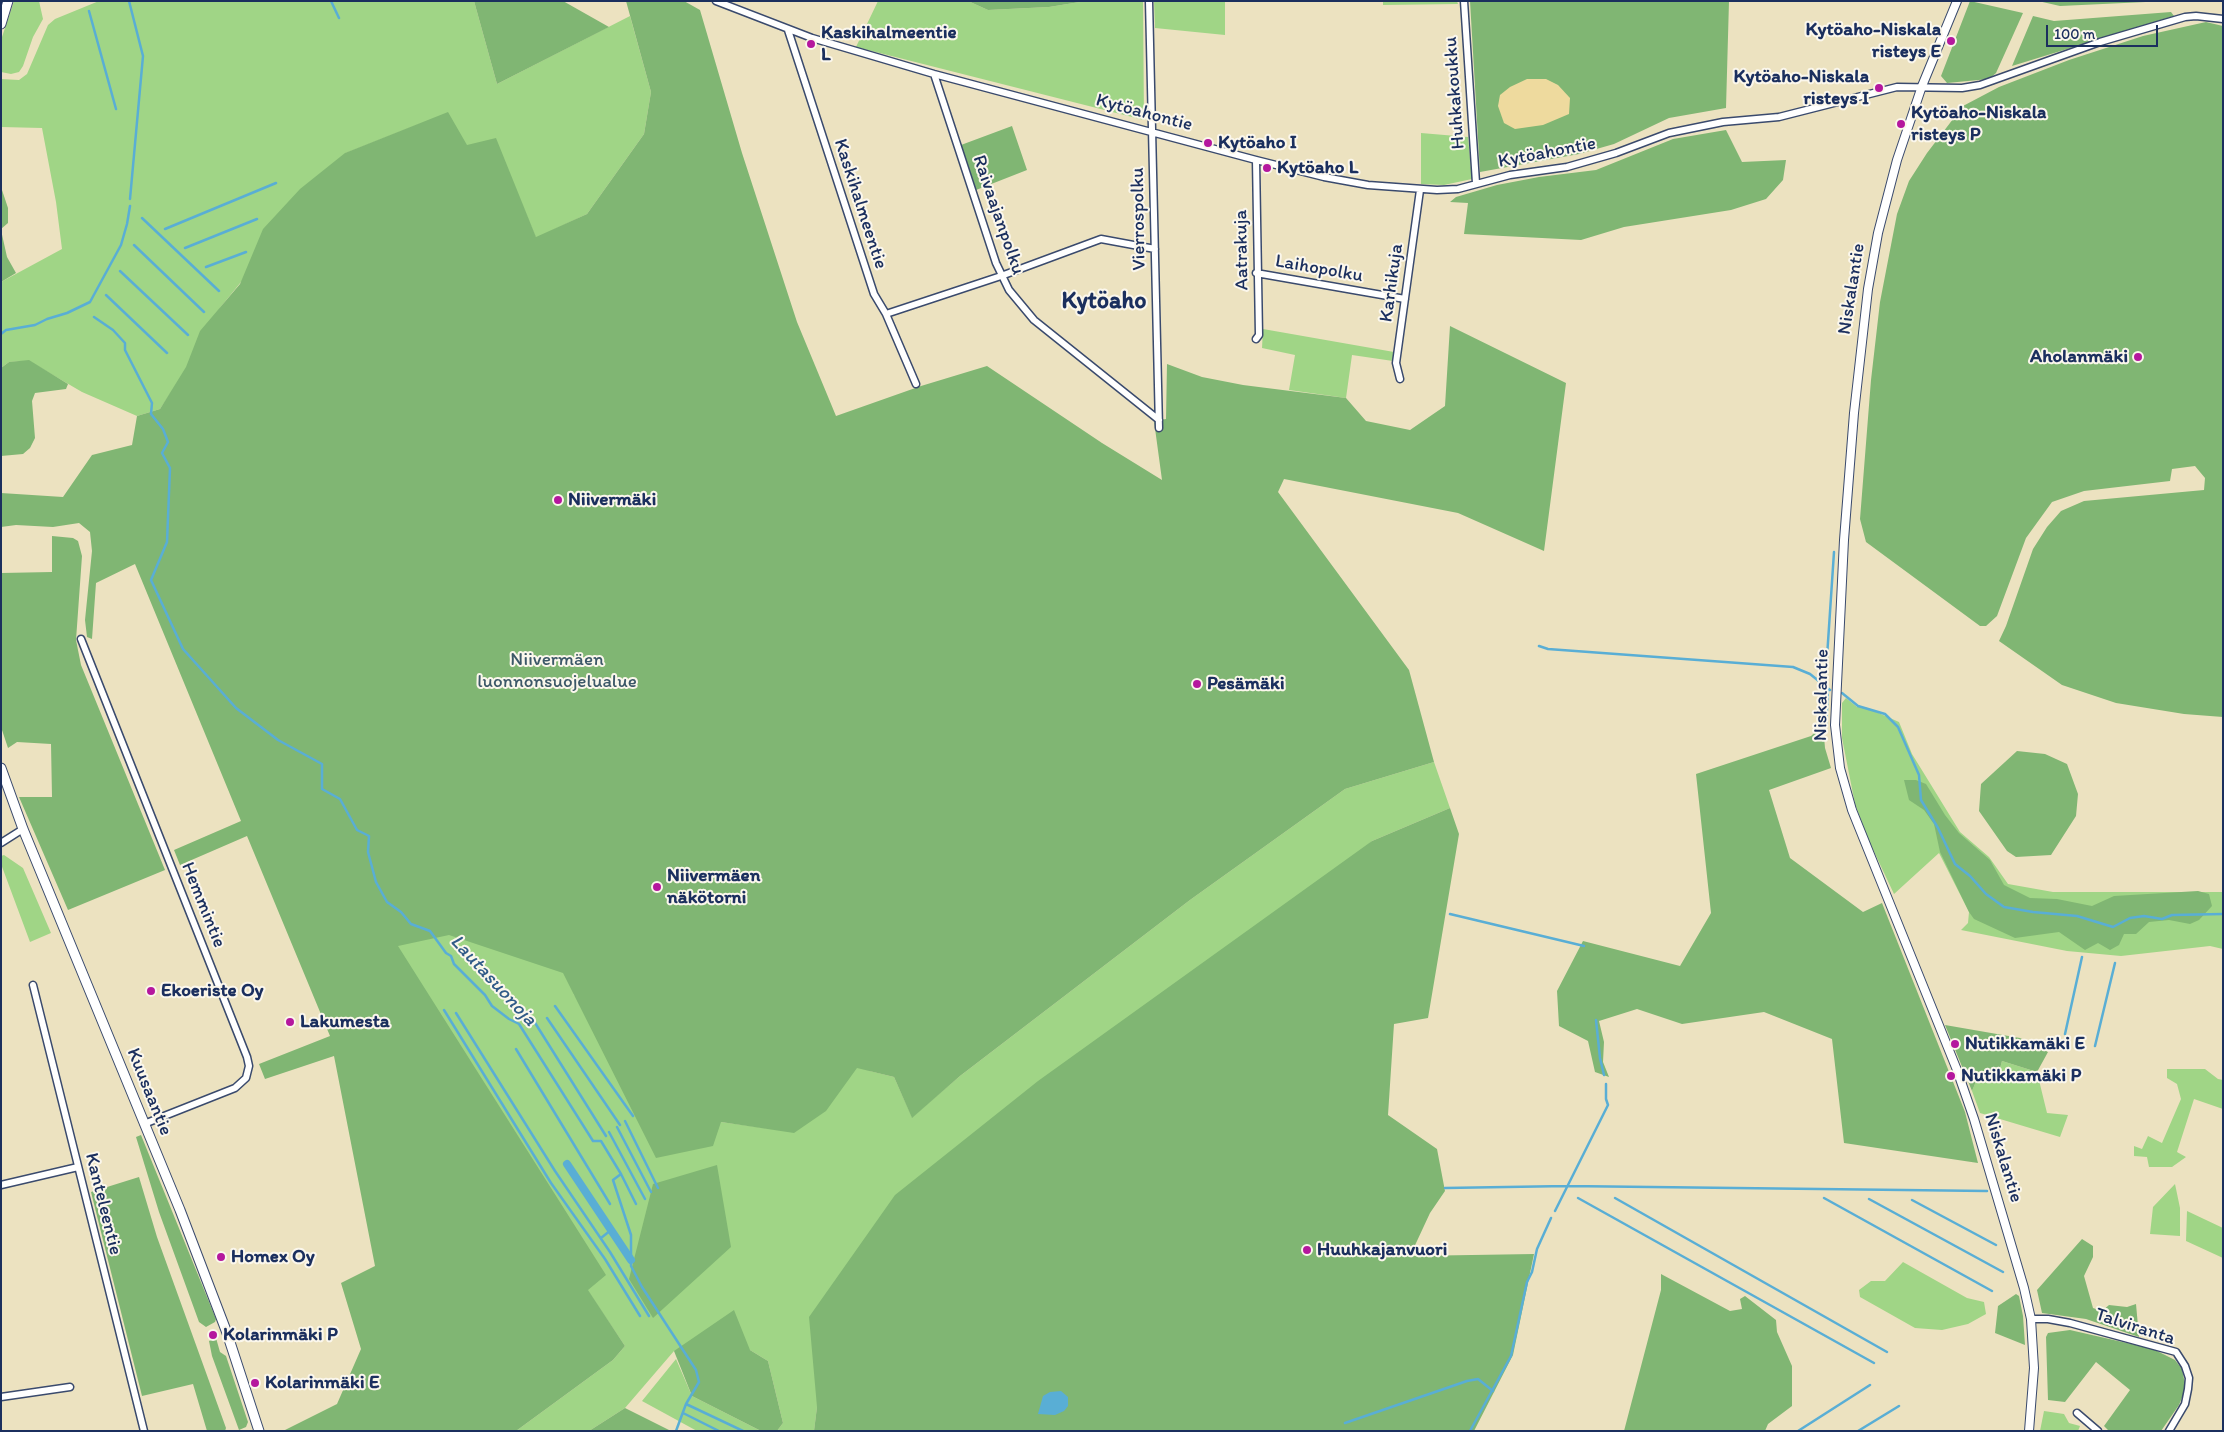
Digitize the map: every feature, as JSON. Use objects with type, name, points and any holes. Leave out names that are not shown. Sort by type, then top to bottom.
[{"type":"main road","points":[[1,24],[8,1]]},
{"type":"main road","name":"Kuusaantie","points":[[1,768],[23,829],[227,1333],[258,1431]]},
{"type":"street","name":"Kytöahontie","points":[[716,1],[788,30],[934,74],[1324,177],[1368,185],[1420,190],[1458,188],[1517,174],[1567,167],[1616,153],[1656,137],[1692,128],[1724,122],[1779,117],[1897,87],[1962,88],[1980,85],[2100,42],[2184,17],[2196,16],[2223,19]]},
{"type":"street","points":[[1149,1],[1152,131]]},
{"type":"street","name":"Huhkakoukku","points":[[1464,1],[1476,183]]},
{"type":"street","name":"Niskalantie","points":[[1956,1],[1922,86],[1888,191],[1862,322],[1845,530],[1835,700],[1836,737],[1844,782],[1858,828],[1933,1008],[1974,1119],[2024,1288],[2031,1320],[2033,1382],[2029,1431]]},
{"type":"street","name":"Kaskihalmeentie","points":[[788,30],[874,294],[886,314],[916,384]]},
{"type":"street","name":"Raivaajanpolku","points":[[934,74],[1001,276],[1017,301],[1034,320],[1159,420]]},
{"type":"street","name":"Vierrospolku","points":[[1152,131],[1159,428]]},
{"type":"street","name":"Aatrakuja","points":[[1256,160],[1258,335],[1256,339]]},
{"type":"street","name":"Karhikuja","points":[[1400,379],[1396,363],[1420,190]]},
{"type":"street","points":[[886,314],[1001,276],[1101,239],[1155,249]]},
{"type":"street","name":"Laihopolku","points":[[1256,273],[1405,299]]},
{"type":"street","name":"Hemmintie","points":[[81,639],[249,1066],[246,1078],[235,1088],[144,1124]]},
{"type":"street","points":[[1,842],[23,829]]},
{"type":"street","name":"Kanteleentie","points":[[33,985],[144,1431]]},
{"type":"street","points":[[1,1185],[78,1167]]},
{"type":"street","name":"Talviranta","points":[[2031,1320],[2048,1319],[2070,1323],[2176,1352],[2185,1366],[2189,1378],[2185,1404],[2169,1431]]},
{"type":"street","points":[[1,1397],[70,1387]]},
{"type":"street","points":[[2077,1413],[2098,1431]]},
{"type":"green space","points":[[14,1],[39,1],[43,19],[33,37],[23,66],[19,72],[11,74],[1,72],[1,40]]},
{"type":"green space","name":"Niivermäen luonnonsuojelualue","points":[[99,1],[474,1],[497,84],[630,16],[651,92],[644,134],[587,214],[536,238],[495,139],[870,1071],[894,1077],[912,1117],[960,1076],[1190,900],[1345,789],[1434,762],[1450,808],[1372,841],[817,1407],[814,1431],[777,1431],[783,1423],[768,1361],[750,1350],[674,1351],[625,1408],[589,1431],[516,1431],[613,1360],[625,1346],[361,955],[178,382],[160,409],[137,416],[82,392],[29,361],[9,362],[1,368],[1,282],[62,249],[56,202],[42,128],[1,127],[1,79],[19,80],[27,74],[48,25],[55,19]],"holes":[[[422,123],[219,309],[346,153]],[[573,994],[794,1132],[721,1122]]]},
{"type":"green space","points":[[474,1],[563,1],[609,27],[497,84]]},
{"type":"green space","name":"Niivermäen luonnonsuojelualue","points":[[626,1],[684,1],[700,10],[742,153],[797,322],[836,416],[921,386],[987,366],[1102,443],[1162,480],[1154,421],[1166,419],[1167,364],[1202,377],[1243,385],[1346,398],[1366,421],[1410,430],[1445,406],[1450,326],[1566,383],[1544,551],[1458,513],[1284,479],[1278,492],[1409,670],[1434,762],[1345,789],[1190,900],[960,1076],[912,1118],[894,1077],[857,1068],[826,1111],[794,1133],[721,1122],[713,1146],[656,1158],[563,973],[449,935],[398,946],[606,1275],[588,1290],[625,1346],[613,1360],[516,1431],[283,1431],[337,1404],[361,1349],[341,1283],[375,1266],[334,1056],[265,1079],[259,1064],[330,1036],[247,836],[180,865],[174,850],[241,821],[135,564],[96,583],[92,639],[87,637],[85,620],[92,551],[90,532],[79,523],[53,527],[16,525],[1,527],[1,493],[63,497],[92,455],[132,445],[137,416],[160,409],[186,367],[200,331],[240,284],[263,229],[300,189],[345,153],[448,112],[467,145],[496,138],[536,237],[587,214],[644,134],[651,92]]},
{"type":"green space","points":[[878,1],[968,1],[988,10],[1049,7],[1086,1],[1143,1],[1144,120],[856,47]]},
{"type":"green space","points":[[968,1],[1086,1],[1049,7],[988,10]]},
{"type":"green space","points":[[1154,1],[1225,1],[1225,35],[1155,28]]},
{"type":"green space","points":[[1383,1],[1457,1],[1458,4],[1383,5]]},
{"type":"green space","points":[[1470,1],[1729,1],[1726,108],[1669,118],[1614,144],[1579,154],[1480,172]]},
{"type":"green space","points":[[1970,1],[2023,13],[1996,73],[1989,79],[1947,83],[1941,76]]},
{"type":"green space","points":[[2038,1],[2167,1],[2060,6]]},
{"type":"green space","points":[[2171,12],[2174,16],[2012,66],[2033,16],[2054,21]]},
{"type":"green space","points":[[2206,22],[2223,26],[2223,717],[2184,714],[2116,703],[2062,685],[1999,641],[2033,549],[2047,527],[2061,511],[2084,501],[2204,490],[2205,478],[2195,466],[2172,469],[2170,481],[2084,491],[2052,502],[2026,538],[1997,616],[1986,626],[1980,626],[1866,542],[1860,519],[1871,380],[1880,302],[1897,214],[1909,181],[1927,153],[1963,106],[1999,87],[2069,60],[2143,36]]},
{"type":"green space","points":[[1012,126],[1027,170],[976,190],[961,145]]},
{"type":"green space","points":[[1726,130],[1742,162],[1786,160],[1783,180],[1766,199],[1731,210],[1624,227],[1581,240],[1464,234],[1468,203],[1450,202],[1456,197],[1497,185],[1539,177],[1596,170],[1673,139]]},
{"type":"green space","points":[[1421,133],[1468,137],[1472,179],[1444,185],[1421,184]]},
{"type":"green space","points":[[1,187],[8,208],[8,223],[1,229]]},
{"type":"green space","points":[[1,230],[7,257],[16,273],[1,282]]},
{"type":"green space","points":[[1263,329],[1394,352],[1393,361],[1352,355],[1346,398],[1289,390],[1295,355],[1262,348]]},
{"type":"green space","points":[[29,360],[68,384],[66,389],[35,393],[32,401],[35,438],[30,448],[23,454],[1,456],[1,368],[9,362]]},
{"type":"green space","points":[[52,536],[73,538],[78,541],[82,556],[76,640],[81,665],[165,870],[68,910],[19,797],[52,797],[51,744],[17,742],[8,748],[1,727],[1,573],[52,572]]},
{"type":"green space","points":[[1846,698],[1857,707],[1865,707],[1899,722],[1912,754],[1960,832],[1989,857],[2008,884],[2053,892],[2223,892],[2223,949],[2210,946],[2121,956],[2067,951],[1961,930],[1968,923],[1969,912],[1939,853],[1894,894],[1869,841],[1855,804],[1842,738],[1842,703]]},
{"type":"green space","points":[[1823,725],[1825,748],[1831,768],[1769,790],[1790,858],[1863,912],[1882,903],[1965,1112],[1978,1163],[1844,1143],[1832,1039],[1764,1012],[1682,1024],[1637,1009],[1599,1021],[1604,1042],[1603,1062],[1609,1077],[1595,1072],[1588,1041],[1559,1026],[1557,991],[1583,941],[1680,966],[1711,913],[1696,774],[1811,736]]},
{"type":"green space","points":[[2017,751],[2045,754],[2067,764],[2078,794],[2076,816],[2051,855],[2016,857],[2007,851],[1979,811],[1981,784]]},
{"type":"green space","points":[[1904,780],[1916,780],[1926,784],[1945,815],[1959,833],[1990,860],[2004,885],[2030,898],[2057,899],[2092,906],[2114,896],[2198,891],[2209,894],[2212,906],[2199,920],[2190,924],[2169,920],[2149,922],[2136,934],[2124,934],[2119,945],[2110,950],[2098,943],[2085,950],[2059,932],[2015,938],[1974,919],[1969,912],[1940,852],[1934,824],[1924,810],[1909,800]]},
{"type":"green space","points":[[1450,808],[1459,834],[1428,1018],[1394,1024],[1388,1115],[1437,1149],[1445,1191],[1430,1213],[1410,1256],[1534,1254],[1513,1355],[1474,1431],[814,1431],[817,1407],[809,1317],[895,1195],[1038,1081],[1372,841]]},
{"type":"green space","points":[[4,855],[23,868],[51,933],[30,942],[1,864],[1,856]]},
{"type":"green space","points":[[1945,1025],[2020,1038],[2048,1052],[2037,1072],[2002,1061],[1998,1076],[1980,1072],[1972,1091]]},
{"type":"green space","points":[[2002,1061],[2037,1072],[2047,1113],[2068,1115],[2060,1137],[1980,1113],[1972,1091],[1980,1072],[1998,1076]]},
{"type":"green space","points":[[2167,1069],[2205,1069],[2218,1079],[2223,1080],[2223,1109],[2194,1099],[2177,1152],[2186,1157],[2172,1167],[2149,1167],[2147,1157],[2134,1156],[2134,1146],[2142,1149],[2148,1136],[2162,1143],[2181,1099],[2177,1084],[2167,1078]]},
{"type":"green space","points":[[141,1135],[216,1319],[215,1322],[206,1327],[199,1322],[159,1212],[136,1137]]},
{"type":"green space","points":[[717,1165],[731,1247],[653,1318],[629,1279],[653,1184]]},
{"type":"green space","points":[[139,1177],[157,1237],[226,1428],[225,1431],[207,1431],[193,1384],[142,1396],[91,1192]]},
{"type":"green space","points":[[2175,1184],[2180,1208],[2180,1236],[2150,1234],[2153,1207]]},
{"type":"green space","points":[[2187,1211],[2223,1228],[2223,1258],[2186,1241]]},
{"type":"green space","points":[[2082,1239],[2093,1246],[2093,1257],[2084,1276],[2093,1308],[2102,1311],[2109,1305],[2127,1307],[2136,1304],[2139,1337],[2086,1319],[2042,1313],[2037,1290]]},
{"type":"green space","points":[[1903,1262],[1967,1298],[1984,1302],[1986,1314],[1968,1324],[1942,1330],[1915,1328],[1860,1297],[1859,1290],[1871,1281],[1885,1281]]},
{"type":"green space","points":[[1661,1274],[1730,1311],[1742,1309],[1740,1299],[1745,1296],[1776,1320],[1777,1332],[1792,1366],[1792,1406],[1768,1424],[1765,1431],[1624,1431],[1661,1290]]},
{"type":"green space","points":[[2016,1294],[2019,1296],[2023,1316],[2025,1345],[1995,1333],[1998,1306]]},
{"type":"green space","points":[[734,1310],[750,1350],[768,1361],[783,1423],[777,1431],[761,1431],[692,1396],[674,1351]]},
{"type":"green space","points":[[2070,1330],[2153,1349],[2175,1360],[2182,1369],[2185,1384],[2183,1395],[2179,1405],[2161,1431],[2109,1431],[2104,1426],[2130,1390],[2096,1362],[2065,1402],[2048,1400],[2046,1337],[2048,1333]]},
{"type":"green space","points":[[216,1338],[220,1352],[226,1356],[248,1422],[246,1427],[239,1430],[212,1356],[209,1341]]},
{"type":"green space","points":[[676,1359],[692,1396],[761,1431],[697,1431],[642,1401]]},
{"type":"green space","points":[[625,1408],[671,1431],[589,1431]]},
{"type":"green space","points":[[2044,1411],[2064,1414],[2069,1423],[2080,1426],[2078,1431],[2040,1431]]},
{"type":"sand","points":[[1527,79],[1546,79],[1558,85],[1570,98],[1569,114],[1543,125],[1515,129],[1504,123],[1498,106],[1500,95],[1510,87]]},
{"type":"water","points":[[1061,1391],[1068,1397],[1068,1406],[1064,1411],[1055,1415],[1038,1414],[1043,1396],[1050,1392]]},
{"type":"waterway","points":[[129,1],[143,56],[130,199]]},
{"type":"waterway","points":[[331,1],[339,18]]},
{"type":"waterway","points":[[89,11],[116,109]]},
{"type":"waterway","points":[[165,229],[276,183]]},
{"type":"waterway","points":[[1,334],[6,330],[35,325],[90,302],[121,245],[130,206]]},
{"type":"waterway","points":[[142,218],[219,291]]},
{"type":"waterway","points":[[185,248],[257,219]]},
{"type":"waterway","points":[[134,245],[204,312]]},
{"type":"waterway","points":[[206,267],[246,252]]},
{"type":"waterway","points":[[120,271],[188,335]]},
{"type":"waterway","points":[[106,295],[167,353]]},
{"type":"waterway","name":"Lautasuonoja","points":[[94,317],[113,330],[125,343],[125,350],[152,403],[151,414],[163,429],[168,442],[162,453],[170,468],[167,542],[151,580],[183,649],[236,708],[278,740],[322,764],[322,789],[340,799],[357,830],[369,836],[368,852],[376,882],[387,902],[401,912],[411,924],[430,931],[446,953],[451,956],[454,964],[485,995],[492,1006],[519,1024],[593,1141],[601,1141],[621,1174],[613,1180],[631,1235],[631,1266],[642,1287],[696,1370],[699,1382],[686,1404],[676,1431]]},
{"type":"waterway","points":[[1825,687],[1834,552]]},
{"type":"waterway","points":[[1539,646],[1548,649],[1793,667],[1810,674],[1830,690]]},
{"type":"waterway","points":[[1826,727],[1828,689]]},
{"type":"waterway","points":[[1842,693],[1858,706],[1885,714],[1898,727],[1919,775],[1921,800],[1938,828],[1955,864],[1970,876],[1986,894],[2004,907],[2077,916],[2113,927],[2130,918],[2144,916],[2162,919],[2172,915],[2223,914]]},
{"type":"waterway","points":[[1450,914],[1584,946]]},
{"type":"waterway","points":[[2065,1034],[2082,957]]},
{"type":"waterway","points":[[2095,1046],[2115,963]]},
{"type":"waterway","points":[[555,1006],[633,1116]]},
{"type":"waterway","points":[[444,1010],[551,1183],[605,1259],[640,1316]]},
{"type":"waterway","points":[[456,1013],[649,1316]]},
{"type":"waterway","points":[[532,1018],[606,1136]]},
{"type":"waterway","points":[[547,1018],[620,1125]]},
{"type":"waterway","points":[[1596,1020],[1600,1058],[1604,1075]]},
{"type":"waterway","points":[[516,1049],[610,1204]]},
{"type":"waterway","points":[[1555,1211],[1608,1105],[1606,1084]]},
{"type":"waterway","points":[[625,1121],[658,1188]]},
{"type":"waterway","points":[[617,1127],[651,1192]]},
{"type":"waterway","points":[[609,1132],[645,1199]]},
{"type":"waterway","points":[[567,1164],[631,1260]]},
{"type":"waterway","points":[[621,1174],[636,1204]]},
{"type":"waterway","points":[[1445,1188],[1567,1186],[1987,1191]]},
{"type":"waterway","points":[[1578,1198],[1874,1363]]},
{"type":"waterway","points":[[1615,1198],[1887,1352]]},
{"type":"waterway","points":[[1824,1198],[1992,1291]]},
{"type":"waterway","points":[[1869,1199],[2003,1272]]},
{"type":"waterway","points":[[1912,1200],[1996,1245]]},
{"type":"waterway","points":[[1470,1431],[1511,1356],[1527,1282],[1532,1272],[1537,1249],[1551,1218]]},
{"type":"waterway","points":[[601,1238],[611,1230]]},
{"type":"waterway","points":[[1345,1423],[1467,1381],[1478,1379],[1493,1391]]},
{"type":"waterway","points":[[1798,1431],[1870,1385]]},
{"type":"waterway","points":[[686,1404],[743,1431]]},
{"type":"waterway","points":[[1858,1431],[1899,1406]]},
{"type":"waterway","points":[[683,1413],[719,1431]]},
{"type":"place","name":"Kytöaho-Niskala risteys E","points":[[1951,41]]},
{"type":"place","name":"Kaskihalmeentie L","points":[[811,44]]},
{"type":"place","name":"Kytöaho-Niskala risteys I","points":[[1879,88]]},
{"type":"place","name":"Kytöaho-Niskala risteys P","points":[[1901,124]]},
{"type":"place","name":"Kytöaho I","points":[[1208,143]]},
{"type":"place","name":"Kytöaho L","points":[[1267,168]]},
{"type":"place","name":"Aholanmäki","points":[[2138,357]]},
{"type":"place","name":"Niivermäki","points":[[558,500]]},
{"type":"place","name":"Pesämäki","points":[[1197,684]]},
{"type":"place","name":"Niivermäen näkötorni","points":[[657,887]]},
{"type":"place","name":"Ekoeriste Oy","points":[[151,991]]},
{"type":"place","name":"Lakumesta","points":[[290,1022]]},
{"type":"place","name":"Nutikkamäki E","points":[[1955,1044]]},
{"type":"place","name":"Nutikkamäki P","points":[[1951,1076]]},
{"type":"place","name":"Huuhkajanvuori","points":[[1307,1250]]},
{"type":"place","name":"Homex Oy","points":[[221,1257]]},
{"type":"place","name":"Kolarinmäki P","points":[[213,1335]]},
{"type":"place","name":"Kolarinmäki E","points":[[255,1383]]},
{"type":"district","name":"Kytöaho","points":[[1104,302]]}]
